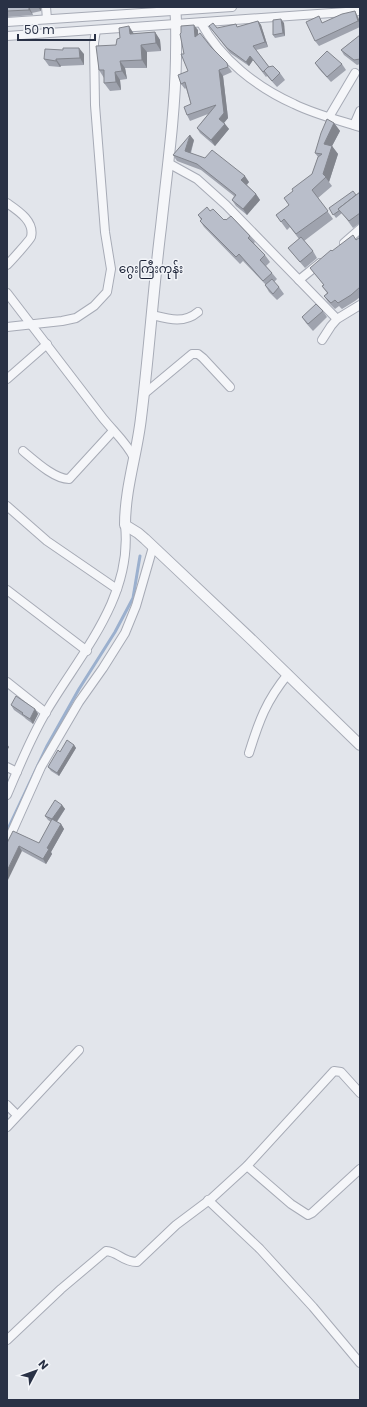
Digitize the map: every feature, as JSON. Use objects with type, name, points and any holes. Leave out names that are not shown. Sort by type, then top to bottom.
[{"type":"street","points":[[46,7],[47,19]]},
{"type":"street","points":[[7,36],[96,30],[232,7]]},
{"type":"street","points":[[7,22],[47,19],[175,16],[201,23],[360,12]]},
{"type":"street","points":[[7,795],[26,750],[46,712],[87,651],[100,628],[117,589],[123,562],[127,541],[125,525],[128,488],[139,435],[144,394],[175,91],[175,16]]},
{"type":"street","points":[[201,23],[208,36],[218,49],[245,75],[294,105],[357,126],[360,111]]},
{"type":"street","points":[[7,327],[76,318],[94,306],[107,292],[111,269],[105,232],[96,106],[94,60],[96,30]]},
{"type":"street","points":[[329,117],[355,73]]},
{"type":"street","points":[[168,163],[197,179],[226,205],[337,319]]},
{"type":"street","points":[[7,203],[23,214],[31,229],[31,238],[7,265]]},
{"type":"street","points":[[335,250],[360,229]]},
{"type":"street","points":[[299,280],[323,260]]},
{"type":"street","points":[[7,293],[113,431],[130,449],[134,458]]},
{"type":"street","points":[[322,340],[337,319],[360,305]]},
{"type":"street","points":[[152,315],[172,320],[194,316],[198,312]]},
{"type":"street","points":[[7,379],[47,344]]},
{"type":"street","points":[[144,394],[192,354],[198,354],[203,358],[230,387]]},
{"type":"street","points":[[23,450],[51,473],[63,479],[69,479],[113,431]]},
{"type":"street","points":[[7,506],[47,541],[117,589]]},
{"type":"street","points":[[125,525],[138,533],[153,547],[288,674],[360,745]]},
{"type":"street","points":[[7,843],[41,767],[78,702],[103,668],[124,633],[136,606],[153,547]]},
{"type":"street","points":[[7,590],[87,651]]},
{"type":"street","points":[[249,753],[268,701],[288,674]]},
{"type":"street","points":[[7,682],[46,712]]},
{"type":"street","points":[[7,767],[17,772]]},
{"type":"street","points":[[7,1127],[79,1050]]},
{"type":"street","points":[[7,1340],[61,1289],[106,1251],[112,1252],[128,1262],[137,1262],[176,1225],[208,1200],[247,1166],[334,1071],[341,1072],[360,1093]]},
{"type":"street","points":[[7,1106],[17,1115]]},
{"type":"street","points":[[247,1166],[291,1204],[308,1215],[360,1169]]},
{"type":"street","points":[[208,1200],[260,1248],[313,1307],[360,1363]]},
{"type":"building","points":[[7,7],[29,7],[29,10],[7,11]]},
{"type":"building","points":[[355,11],[358,21],[315,41],[306,22],[319,16],[322,23],[342,14]]},
{"type":"building","points":[[281,19],[283,33],[273,35],[273,20]]},
{"type":"building","points":[[258,21],[265,42],[253,46],[269,67],[263,72],[250,56],[246,62],[227,48],[209,26],[213,23],[217,28],[236,24],[237,27]]},
{"type":"building","points":[[194,25],[195,37],[200,33],[227,63],[228,67],[219,70],[224,113],[219,119],[225,124],[211,140],[197,128],[216,105],[187,115],[184,107],[191,104],[185,82],[181,84],[178,75],[188,71],[181,54],[184,54],[180,34],[181,26]]},
{"type":"building","points":[[129,26],[130,34],[155,32],[156,43],[141,45],[142,60],[120,61],[122,71],[115,72],[116,82],[104,83],[104,70],[99,70],[96,46],[116,45],[117,39],[120,38],[119,28]]},
{"type":"building","points":[[360,35],[360,59],[354,60],[341,50]]},
{"type":"building","points":[[63,48],[79,48],[80,58],[56,59],[56,61],[44,59],[45,49],[63,50]]},
{"type":"building","points":[[327,51],[342,64],[327,77],[315,63]]},
{"type":"building","points":[[273,66],[280,73],[272,81],[264,71],[268,67]]},
{"type":"building","points":[[327,119],[334,123],[324,144],[332,146],[323,174],[326,177],[312,190],[328,211],[296,234],[284,219],[281,222],[276,215],[289,205],[284,198],[293,191],[292,189],[312,174],[318,157],[322,154],[315,153]]},
{"type":"building","points":[[190,135],[185,151],[205,158],[212,150],[245,176],[241,180],[256,194],[243,209],[232,200],[236,195],[197,164],[173,155]]},
{"type":"building","points":[[353,191],[356,195],[338,209],[340,210],[333,215],[329,208]]},
{"type":"building","points":[[360,192],[360,213],[349,221],[338,209]]},
{"type":"building","points":[[207,207],[210,211],[213,209],[224,220],[231,216],[250,236],[248,238],[265,255],[260,260],[272,273],[263,281],[239,254],[236,257],[200,221],[202,219],[198,215]]},
{"type":"building","points":[[353,235],[356,240],[360,237],[360,287],[338,303],[335,300],[331,303],[324,296],[328,293],[322,286],[324,285],[310,268],[331,250],[332,251]]},
{"type":"building","points":[[301,237],[313,251],[300,262],[288,248]]},
{"type":"building","points":[[272,279],[279,287],[273,294],[265,285]]},
{"type":"building","points":[[316,304],[323,311],[308,324],[302,317]]},
{"type":"building","points":[[16,696],[35,709],[30,719],[11,705]]},
{"type":"building","points":[[67,740],[74,745],[57,773],[48,767],[58,750],[60,752]]},
{"type":"building","points":[[55,800],[62,805],[52,819],[45,816]]},
{"type":"building","points":[[52,819],[61,824],[47,848],[49,849],[43,859],[19,846],[7,871],[7,843],[13,831],[39,843]]},
{"type":"waterway","points":[[7,831],[47,746],[79,689],[115,632],[133,598],[140,556]]},
{"type":"district","name":"ဂွေးကြီးကုန်း","points":[[151,269]]}]
